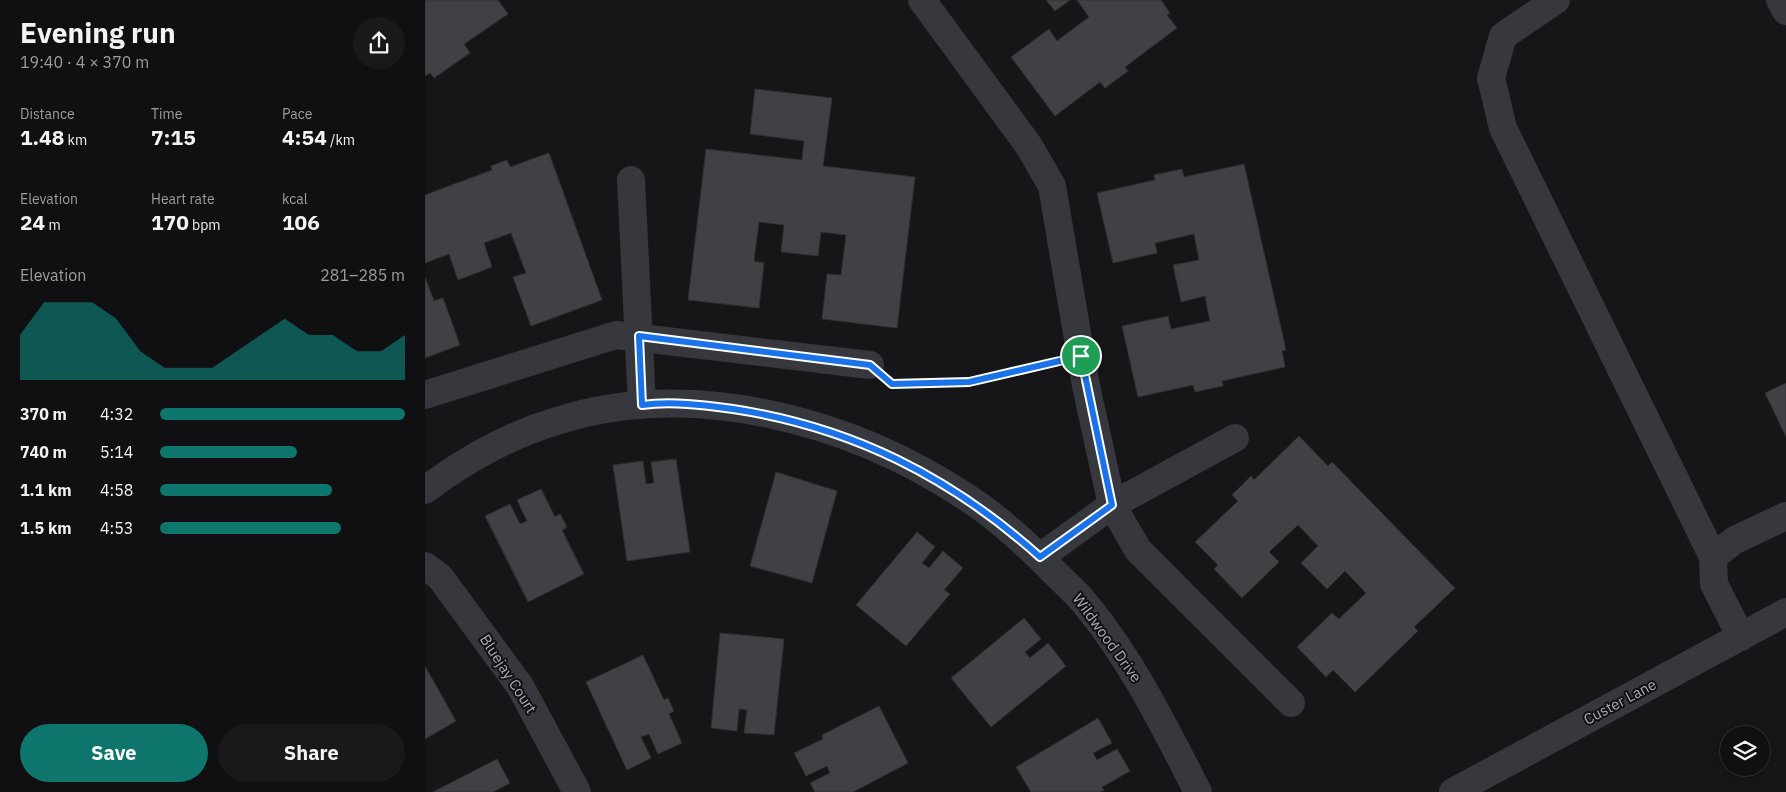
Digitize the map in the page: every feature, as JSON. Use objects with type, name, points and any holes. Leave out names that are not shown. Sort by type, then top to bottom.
[{"type":"street","points":[[922,0],[1029,146],[1052,186],[1081,356],[1112,505],[1138,550],[1291,703]]},
{"type":"street","points":[[1556,0],[1503,36],[1491,78],[1503,128],[1713,557],[1714,584],[1741,637]]},
{"type":"street","points":[[1780,0],[1786,11]]},
{"type":"street","points":[[631,180],[642,405]]},
{"type":"street","points":[[425,395],[616,335],[639,336],[870,365]]},
{"type":"street","name":"Wildwood Drive","points":[[425,490],[483,452],[516,436],[557,420],[596,411],[642,405],[688,404],[759,413],[819,427],[877,449],[923,471],[966,497],[1007,527],[1040,557],[1087,606],[1122,652],[1198,792]]},
{"type":"street","points":[[1040,557],[1112,505],[1235,438]]},
{"type":"street","points":[[1713,557],[1735,540],[1786,516]]},
{"type":"street","name":"Bluejay Court","points":[[425,566],[439,577],[520,686],[577,792]]},
{"type":"street","name":"Custer Lane","points":[[1453,792],[1786,612]]},
{"type":"path","points":[[870,365],[892,384],[969,382],[1081,356]]},
{"type":"building","points":[[425,0],[498,0],[508,14],[464,44],[470,53],[434,78],[430,73],[425,76]]},
{"type":"building","points":[[1046,0],[1070,0],[1055,11]]},
{"type":"building","points":[[1077,0],[1161,0],[1170,13],[1167,15],[1177,28],[1125,67],[1128,71],[1105,88],[1100,82],[1055,116],[1011,57],[1049,29],[1057,41],[1089,17]]},
{"type":"building","points":[[755,89],[832,98],[823,166],[915,177],[897,328],[822,319],[827,274],[841,275],[846,235],[821,232],[818,256],[781,252],[784,225],[759,222],[754,261],[764,263],[759,308],[688,300],[706,149],[802,160],[804,141],[750,134]]},
{"type":"building","points":[[549,153],[602,300],[531,326],[513,277],[526,273],[511,233],[484,243],[492,267],[458,280],[449,254],[425,263],[425,195],[492,170],[491,166],[507,160],[510,167]]},
{"type":"building","points":[[1244,164],[1286,350],[1282,351],[1285,367],[1222,381],[1223,386],[1195,392],[1193,385],[1138,397],[1122,326],[1168,316],[1171,329],[1210,321],[1205,296],[1181,302],[1173,265],[1199,260],[1194,234],[1155,243],[1157,253],[1113,263],[1097,193],[1155,180],[1154,175],[1182,169],[1184,177]]},
{"type":"building","points":[[425,277],[434,301],[443,298],[460,345],[425,358]]},
{"type":"building","points":[[1786,383],[1786,437],[1765,393]]},
{"type":"building","points":[[1299,436],[1328,466],[1332,462],[1455,588],[1414,627],[1418,631],[1355,692],[1333,670],[1326,677],[1297,647],[1332,613],[1339,619],[1366,593],[1345,571],[1327,589],[1301,563],[1318,546],[1298,525],[1269,552],[1279,562],[1242,598],[1214,569],[1218,565],[1195,542],[1238,501],[1232,495],[1251,476],[1254,480]]},
{"type":"building","points":[[676,459],[690,552],[627,561],[613,465],[643,461],[646,484],[654,483],[651,462]]},
{"type":"building","points":[[776,472],[837,491],[812,583],[750,566]]},
{"type":"building","points":[[541,489],[555,517],[560,514],[567,527],[562,530],[584,574],[528,602],[485,516],[510,504],[520,524],[527,521],[517,500]]},
{"type":"building","points":[[917,532],[935,547],[922,563],[929,568],[943,551],[963,568],[944,590],[950,594],[906,646],[856,605]]},
{"type":"building","points":[[1024,618],[1041,639],[1025,652],[1030,658],[1048,643],[1066,666],[991,727],[951,678]]},
{"type":"building","points":[[720,633],[784,639],[774,735],[744,733],[747,710],[739,709],[737,731],[711,728]]},
{"type":"building","points":[[643,655],[664,700],[668,698],[674,711],[669,714],[682,743],[658,754],[649,734],[641,737],[651,758],[627,770],[586,682]]},
{"type":"building","points":[[425,666],[456,721],[425,739]]},
{"type":"building","points":[[879,706],[908,763],[853,792],[815,792],[810,783],[830,773],[827,766],[806,776],[794,753],[823,739],[822,735]]},
{"type":"building","points":[[1098,718],[1112,743],[1093,753],[1097,760],[1117,749],[1130,771],[1102,787],[1104,790],[1100,792],[1031,792],[1016,767]]},
{"type":"building","points":[[497,759],[510,783],[493,792],[433,792]]},
{"type":"route","points":[[639,336],[870,365],[892,384],[969,382],[1081,356],[1085,386],[1112,505],[1040,557],[1007,527],[966,497],[923,471],[877,449],[819,427],[759,413],[688,404],[642,405],[639,336]]}]
